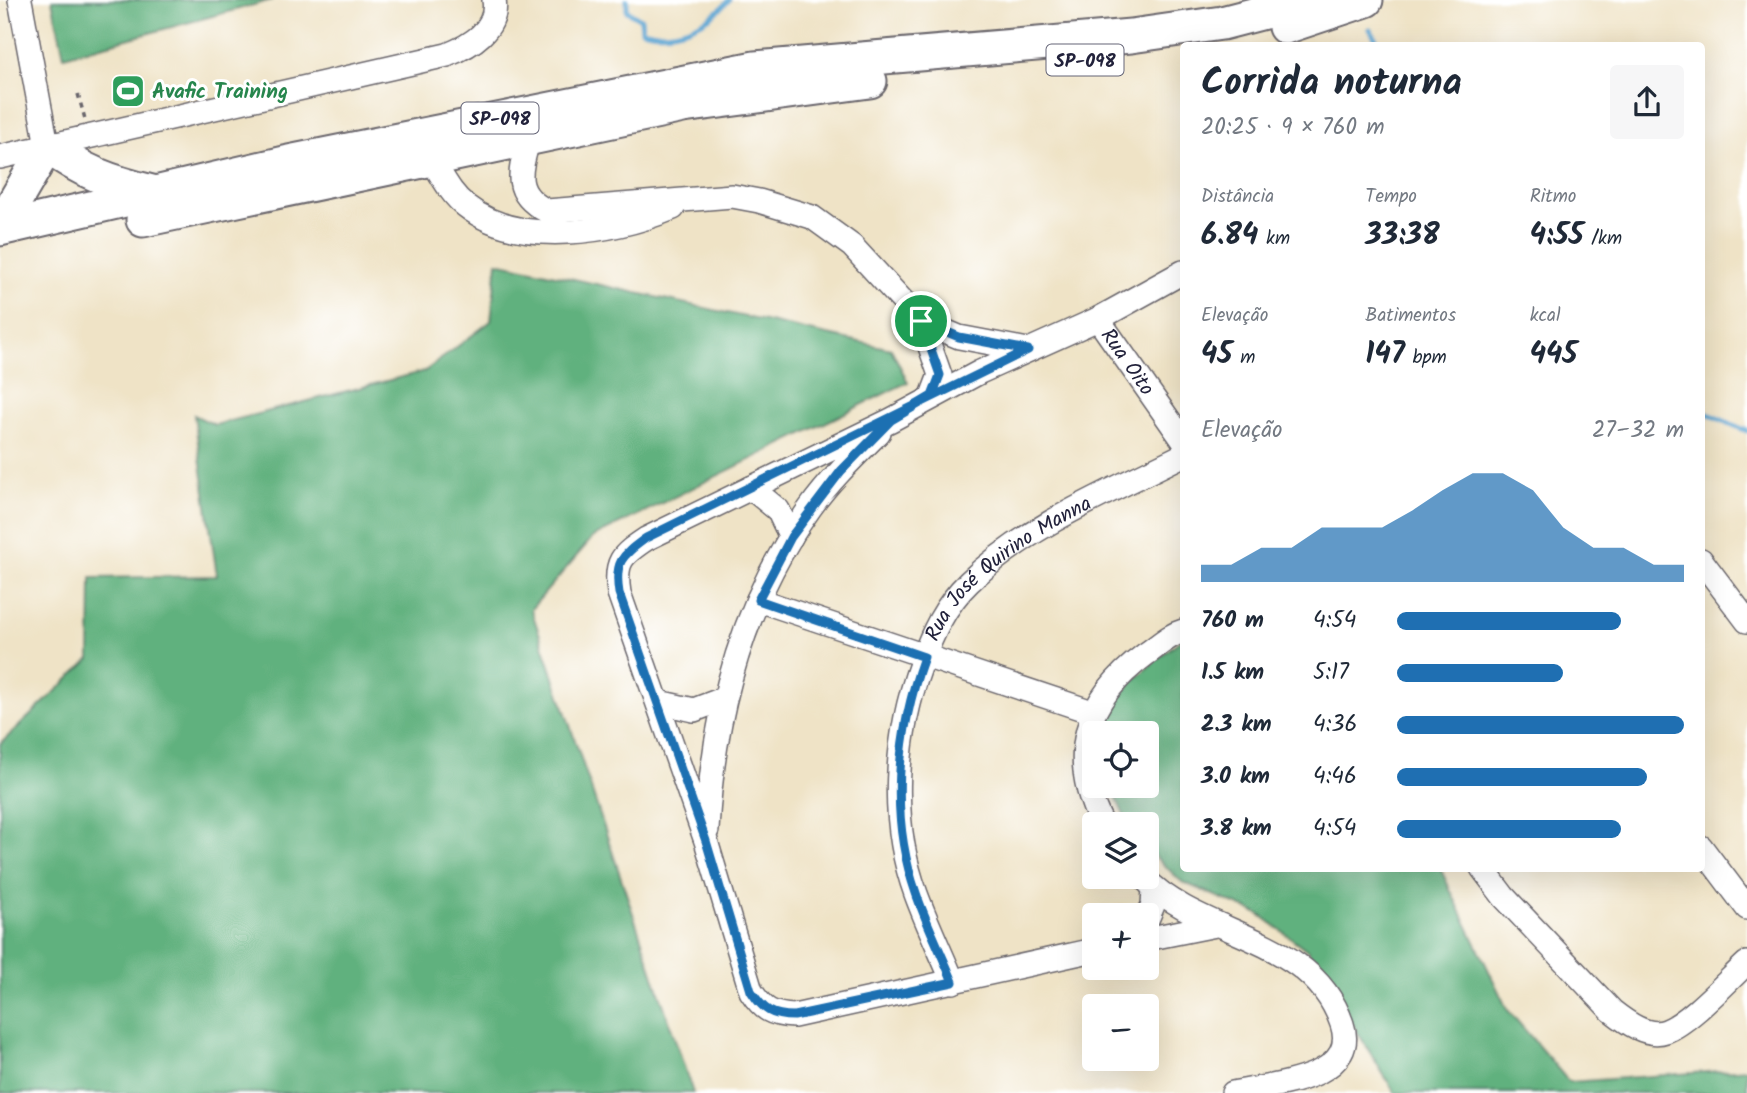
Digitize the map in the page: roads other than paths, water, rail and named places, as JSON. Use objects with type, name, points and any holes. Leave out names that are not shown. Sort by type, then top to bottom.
[{"type":"highway","name":"SP-098","points":[[0,229],[301,159],[755,68],[1131,36],[1222,23],[1311,0]]},
{"type":"highway","points":[[1222,42],[1332,14],[1366,0]]},
{"type":"highway","name":"SP-098","points":[[0,251],[529,138],[751,95],[1180,50]]},
{"type":"highway","points":[[0,219],[12,206],[47,146],[78,168],[111,182],[158,193]]},
{"type":"street","points":[[20,0],[47,146]]},
{"type":"street","points":[[0,158],[447,55],[481,36],[492,11]]},
{"type":"street","points":[[529,138],[521,183],[526,196],[547,211],[732,196],[812,216],[852,246],[921,321],[940,375],[932,396]]},
{"type":"street","points":[[431,159],[453,194],[467,208],[493,221],[516,228],[551,233],[602,229],[642,220],[695,199]]},
{"type":"street","points":[[1082,953],[794,1016],[769,1013],[751,991],[706,841],[619,593],[617,579],[622,557],[646,538],[891,420],[932,396],[1098,319],[1180,274]]},
{"type":"street","name":"Rua Oito","points":[[1098,319],[1180,436]]},
{"type":"street","points":[[921,321],[959,337],[1028,350]]},
{"type":"street","points":[[706,841],[710,771],[723,699],[741,639],[758,600],[791,537],[841,471],[891,420]]},
{"type":"street","name":"Rua José Quirino Manna","points":[[953,982],[915,892],[904,848],[900,800],[901,746],[909,697],[940,618],[968,582],[1031,535],[1180,457]]},
{"type":"street","points":[[751,488],[778,510],[791,537]]},
{"type":"street","points":[[1705,565],[1747,621]]},
{"type":"street","points":[[758,600],[1092,712]]},
{"type":"street","points":[[1096,812],[1090,800],[1084,767],[1084,739],[1092,712],[1112,684],[1138,660],[1180,633]]},
{"type":"street","points":[[658,702],[694,710],[723,699]]},
{"type":"street","points":[[1705,852],[1747,908]]},
{"type":"street","points":[[1485,872],[1504,897],[1612,1011],[1629,1024],[1645,1031],[1666,1031],[1698,1008],[1747,963]]},
{"type":"street","points":[[1159,889],[1216,925],[1262,942],[1298,963],[1325,991],[1344,1028],[1342,1051],[1328,1069],[1305,1078],[1233,1093]]},
{"type":"street","points":[[1159,936],[1216,925]]},
{"type":"waterway","points":[[627,0],[627,11],[641,19],[642,30],[666,33],[700,23],[729,0]]},
{"type":"waterway","points":[[1370,29],[1378,42]]},
{"type":"waterway","points":[[1705,413],[1747,431]]},
{"type":"place","name":"Avafic Training","points":[[128,91]]}]
